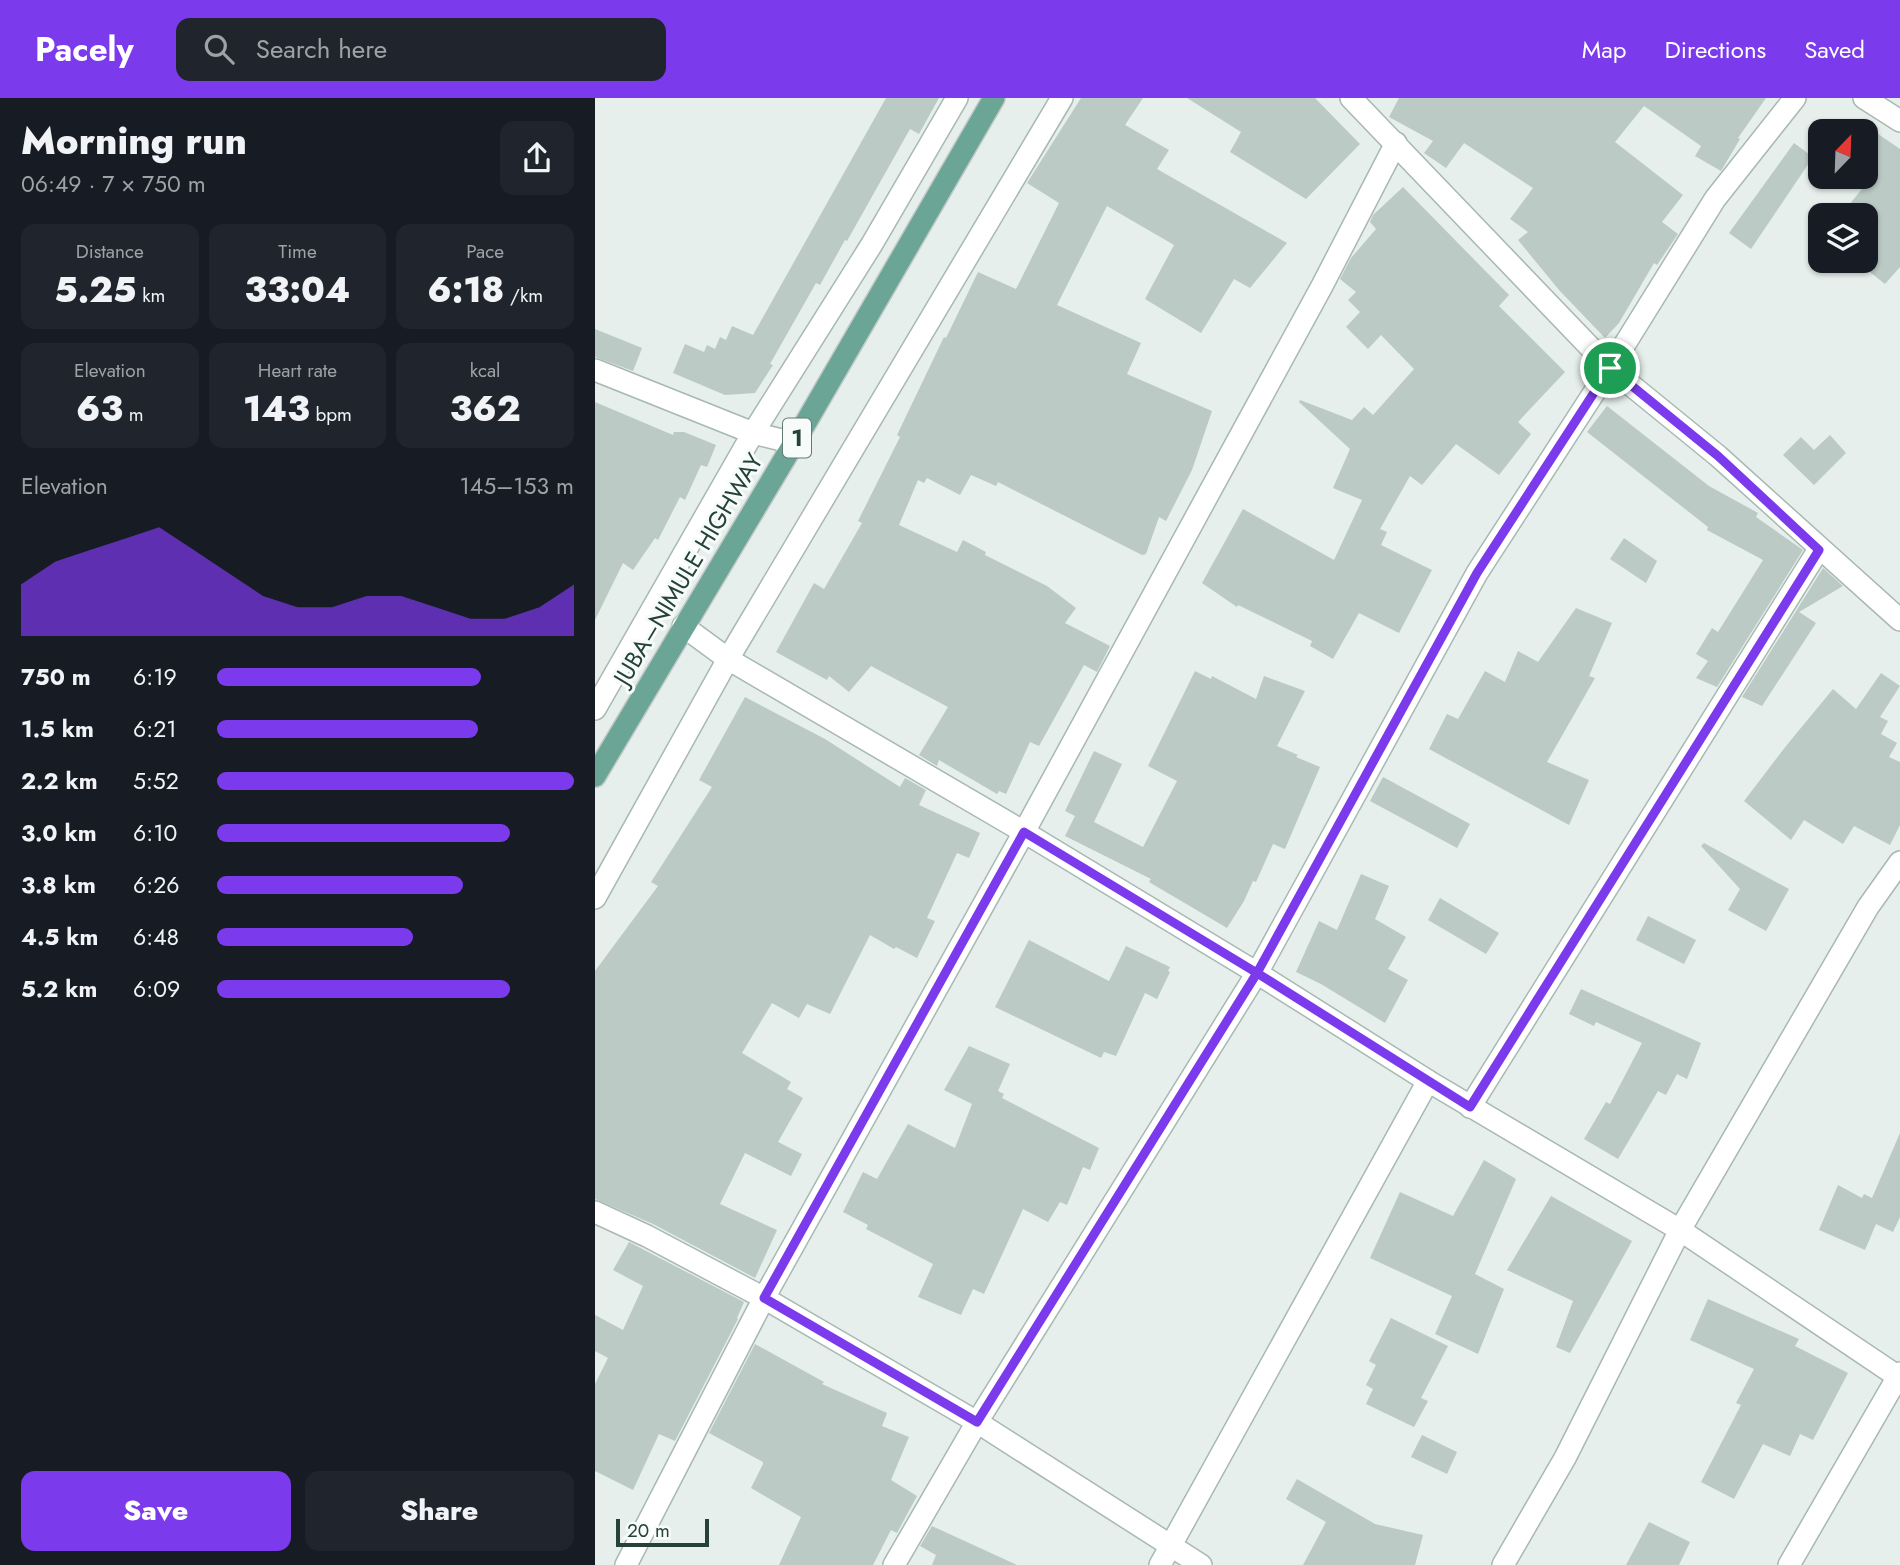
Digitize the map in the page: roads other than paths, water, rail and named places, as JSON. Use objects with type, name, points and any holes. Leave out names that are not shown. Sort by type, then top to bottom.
[{"type":"main road","name":"JUBA–NIMULE HIGHWAY","points":[[595,776],[794,443],[994,98]]},
{"type":"street","points":[[595,709],[753,433],[872,244],[957,98]]},
{"type":"street","points":[[595,898],[728,659],[1062,98]]},
{"type":"street","points":[[1350,98],[1610,368],[1718,456],[1819,550],[1900,620]]},
{"type":"street","points":[[894,1565],[977,1422],[1257,973],[1477,573],[1610,368],[1715,199],[1795,98]]},
{"type":"street","points":[[1864,98],[1900,121]]},
{"type":"street","points":[[626,1565],[764,1298],[1024,832],[1322,286],[1396,143]]},
{"type":"street","points":[[595,370],[753,433],[794,443]]},
{"type":"street","points":[[1470,1107],[1819,550]]},
{"type":"street","points":[[683,626],[728,659],[1024,832],[1257,973],[1428,1082],[1679,1230],[1899,1376],[1789,1565]]},
{"type":"street","points":[[1503,1565],[1565,1458],[1679,1230],[1868,907],[1900,862]]},
{"type":"street","points":[[1164,1556],[1428,1082]]},
{"type":"street","points":[[595,1212],[647,1236],[764,1298],[977,1422],[1164,1556],[1201,1565]]}]
